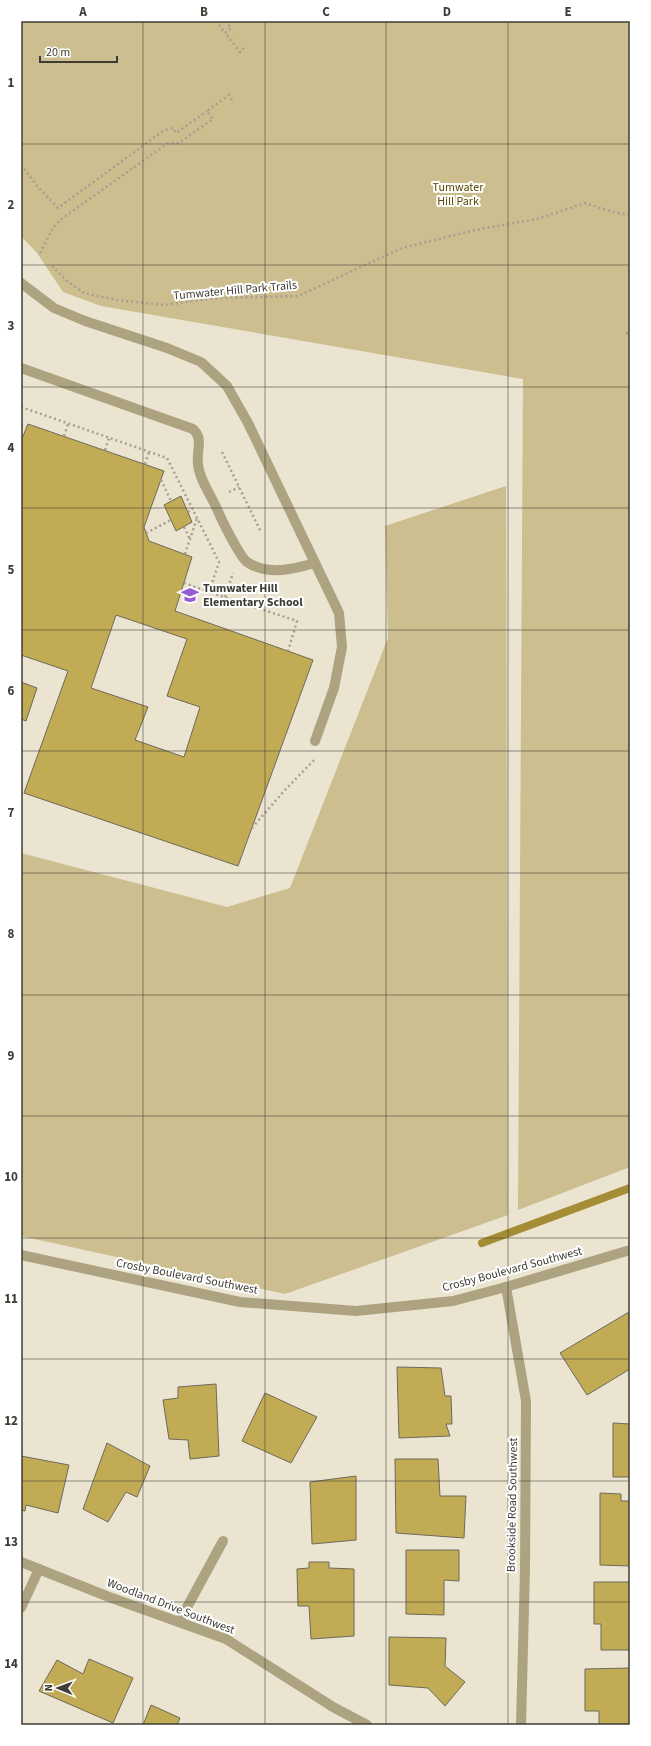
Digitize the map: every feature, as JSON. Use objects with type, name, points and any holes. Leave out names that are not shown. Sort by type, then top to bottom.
[{"type":"street","points":[[21,283],[54,308],[91,323],[167,348],[201,362],[227,386],[248,423],[339,613],[342,647],[334,688],[316,742]]},
{"type":"street","points":[[21,368],[193,429],[198,434],[198,464],[203,480],[224,524],[246,561],[259,568],[276,571],[297,568],[315,562]]},
{"type":"street","name":"Crosby Boulevard Southwest","points":[[21,1255],[240,1302],[356,1311],[453,1301],[506,1287],[630,1250]]},
{"type":"street","name":"Brookside Road Southwest","points":[[506,1287],[526,1401],[525,1569],[521,1725]]},
{"type":"street","points":[[179,1622],[223,1541]]},
{"type":"street","name":"Woodland Drive Southwest","points":[[21,1562],[226,1639],[333,1707],[367,1725]]},
{"type":"street","points":[[21,1608],[39,1569]]},
{"type":"path","points":[[216,21],[240,52],[245,48]]},
{"type":"path","points":[[225,21],[231,28],[225,33]]},
{"type":"path","points":[[21,165],[39,188],[58,208],[164,131],[173,128],[176,133],[229,95],[233,101]]},
{"type":"path","points":[[40,253],[53,228],[60,220],[168,143],[179,143],[213,119],[207,111]]},
{"type":"path","name":"Tumwater Hill Park Trails","points":[[52,266],[67,281],[84,293],[118,300],[164,305],[217,298],[298,296],[402,248],[475,230],[537,219],[585,203],[613,212],[630,215]]},
{"type":"path","points":[[630,328],[627,333],[630,337]]},
{"type":"path","points":[[21,407],[167,458],[219,562],[209,592]]},
{"type":"path","points":[[64,436],[68,424]]},
{"type":"path","points":[[21,425],[26,427]]},
{"type":"path","points":[[105,450],[109,438]]},
{"type":"path","points":[[145,464],[149,452]]},
{"type":"path","points":[[222,452],[262,532]]},
{"type":"path","points":[[161,480],[171,501]]},
{"type":"path","points":[[235,489],[240,487]]},
{"type":"path","points":[[188,512],[194,510]]},
{"type":"path","points":[[184,554],[198,518]]},
{"type":"path","points":[[146,532],[171,520]]},
{"type":"path","points":[[184,527],[190,539]]},
{"type":"path","points":[[225,598],[234,571]]},
{"type":"path","points":[[184,583],[297,621],[288,651]]},
{"type":"path","points":[[252,828],[284,791],[329,747],[316,742]]},
{"type":"path","points":[[630,841],[630,847]]},
{"type":"green space","name":"Tumwater Hill Park","points":[[21,21],[630,21],[630,1167],[518,1210],[523,379],[101,306],[63,292],[37,253],[21,236]]},
{"type":"green space","points":[[506,486],[508,1215],[285,1294],[21,1236],[21,853],[227,907],[290,888],[388,638],[385,526]]},
{"type":"building","points":[[28,424],[164,471],[144,527],[149,541],[192,557],[175,611],[313,660],[238,866],[24,793],[68,671],[21,655],[21,441]],"holes":[[[116,615],[187,639],[167,696],[200,707],[184,757],[135,740],[148,707],[91,688]]]},
{"type":"building","points":[[181,496],[192,522],[176,531],[164,505]]},
{"type":"building","points":[[21,682],[37,688],[26,721],[21,719]]},
{"type":"building","points":[[629,1312],[630,1369],[587,1395],[560,1353]]},
{"type":"building","points":[[397,1367],[441,1368],[445,1396],[451,1396],[452,1424],[446,1424],[450,1436],[399,1438]]},
{"type":"building","points":[[216,1384],[219,1456],[190,1459],[188,1440],[169,1439],[163,1400],[178,1398],[178,1387]]},
{"type":"building","points":[[265,1393],[317,1417],[291,1463],[242,1441]]},
{"type":"building","points":[[613,1423],[630,1424],[630,1477],[613,1477]]},
{"type":"building","points":[[107,1443],[150,1466],[137,1497],[126,1492],[108,1522],[83,1509]]},
{"type":"building","points":[[21,1456],[69,1465],[58,1513],[26,1505],[25,1511],[21,1510]]},
{"type":"building","points":[[395,1459],[438,1459],[440,1496],[466,1496],[464,1538],[396,1533]]},
{"type":"building","points":[[356,1476],[356,1540],[312,1544],[310,1482]]},
{"type":"building","points":[[600,1493],[621,1494],[621,1501],[630,1501],[630,1566],[600,1565]]},
{"type":"building","points":[[406,1550],[459,1550],[459,1581],[444,1580],[444,1615],[406,1614]]},
{"type":"building","points":[[309,1562],[329,1562],[329,1568],[354,1569],[354,1636],[311,1639],[309,1606],[298,1606],[297,1569],[309,1568]]},
{"type":"building","points":[[594,1582],[630,1582],[630,1650],[601,1650],[601,1624],[594,1624]]},
{"type":"building","points":[[389,1637],[446,1638],[445,1666],[465,1682],[445,1706],[428,1688],[389,1685]]},
{"type":"building","points":[[89,1659],[133,1678],[113,1723],[39,1691],[57,1660],[83,1674]]},
{"type":"building","points":[[630,1668],[630,1725],[599,1725],[599,1711],[585,1711],[585,1669]]},
{"type":"building","points":[[151,1705],[180,1718],[177,1725],[143,1725]]},
{"type":"waterway","points":[[482,1243],[630,1188]]},
{"type":"place","name":"Tumwater Hill Elementary School","points":[[190,595]]}]
